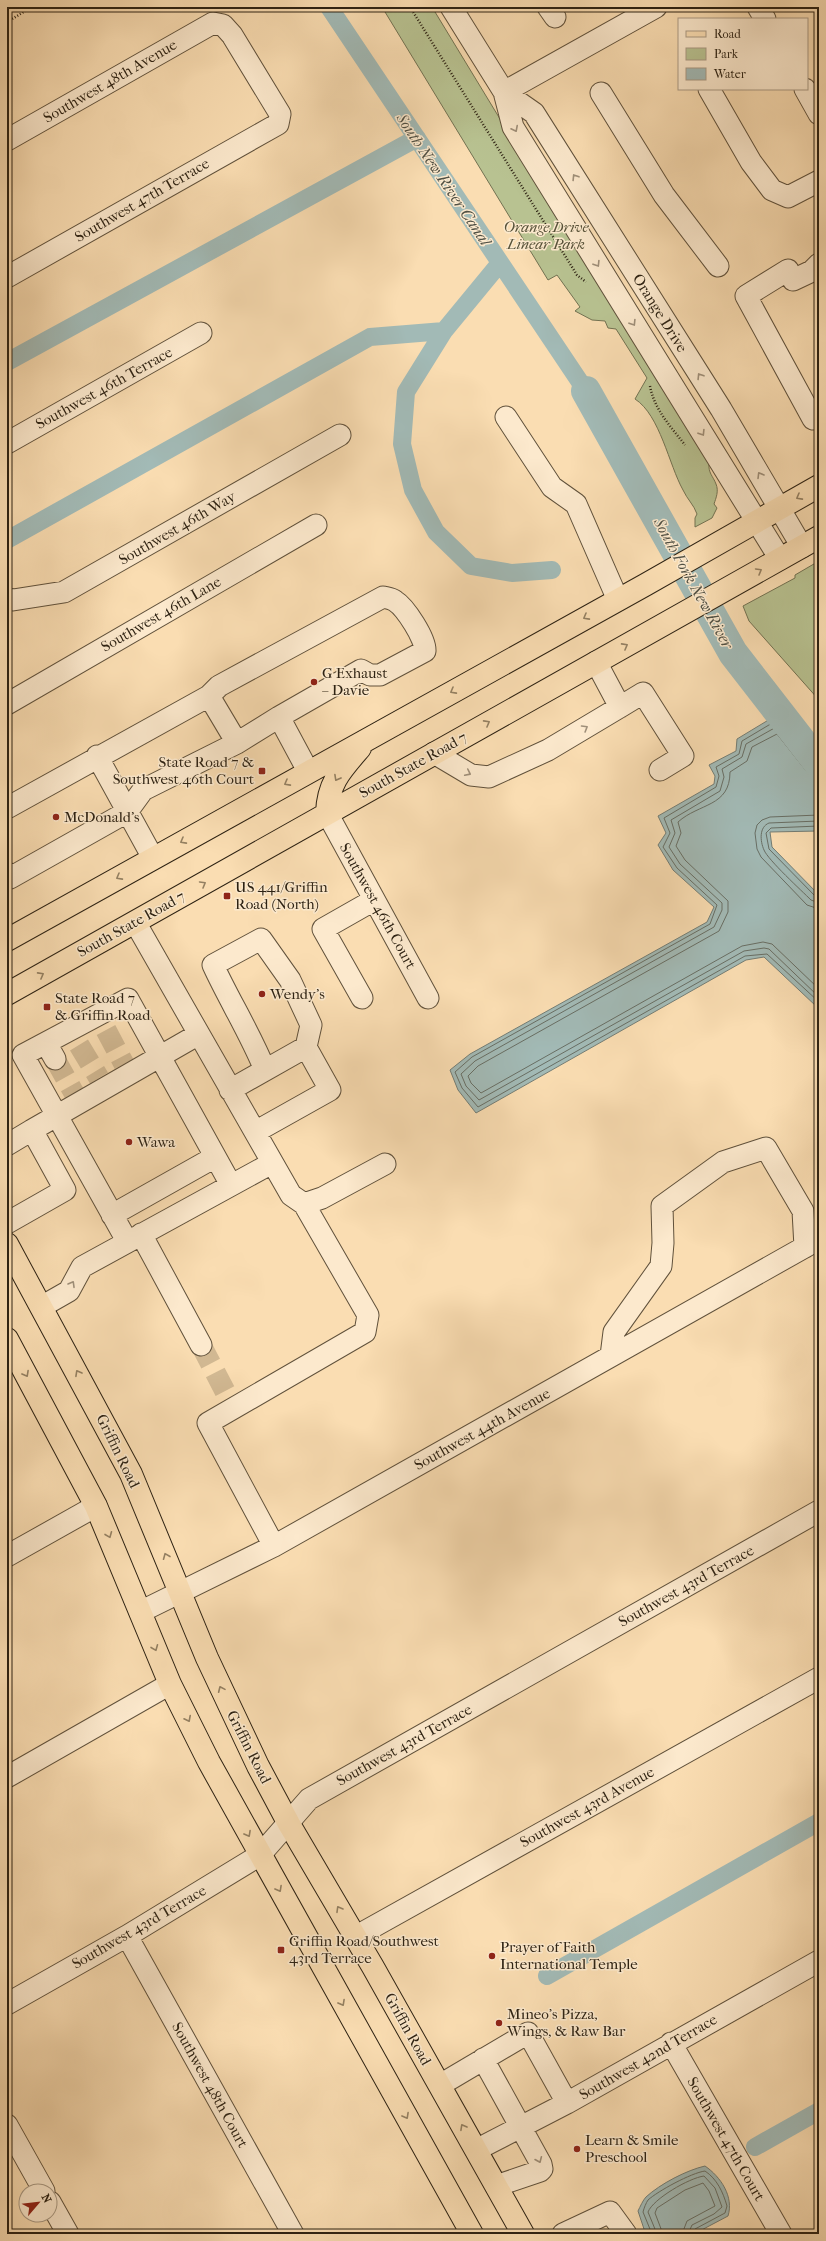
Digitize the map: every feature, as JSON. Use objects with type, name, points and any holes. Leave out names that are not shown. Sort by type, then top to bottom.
[{"type":"main road","points":[[7,940],[308,771],[645,585],[819,486]]},
{"type":"main road","name":"South State Road 7","points":[[7,994],[810,542]]},
{"type":"main road","points":[[327,813],[328,796],[337,775],[370,737]]},
{"type":"main road","name":"Griffin Road","points":[[7,1244],[131,1474],[207,1658],[231,1711],[289,1824],[440,2085],[523,2234]]},
{"type":"main road","points":[[7,1339],[96,1506],[170,1684],[209,1762],[260,1856],[472,2234]]},
{"type":"street","name":"Orange Drive","points":[[451,7],[504,92],[513,127],[612,290],[780,559]]},
{"type":"street","points":[[504,92],[656,7]]},
{"type":"street","points":[[758,7],[764,18]]},
{"type":"street","name":"Southwest 47th Terrace","points":[[7,277],[278,124],[280,114],[270,95],[232,35],[223,25],[213,22]]},
{"type":"street","name":"Southwest 48th Avenue","points":[[7,140],[213,22]]},
{"type":"street","points":[[710,90],[751,162],[772,190],[788,198],[819,181]]},
{"type":"street","points":[[806,90],[819,114]]},
{"type":"street","name":"Orange Drive","points":[[504,92],[534,113],[721,409],[780,508],[810,542]]},
{"type":"street","points":[[600,93],[664,195],[718,266]]},
{"type":"street","points":[[819,264],[812,271],[790,275],[746,296],[813,419],[819,416]]},
{"type":"street","points":[[612,290],[631,302],[657,308]]},
{"type":"street","name":"Southwest 46th Terrace","points":[[7,443],[201,333]]},
{"type":"street","points":[[506,417],[552,487],[576,504],[618,600]]},
{"type":"street","name":"Southwest 46th Way","points":[[7,599],[13,600],[64,592],[340,435]]},
{"type":"street","name":"Southwest 46th Lane","points":[[7,704],[316,525]]},
{"type":"street","points":[[7,808],[97,756],[209,696],[219,686],[383,597],[396,601],[421,634],[426,644],[426,651],[380,675],[370,675],[362,670],[279,717],[237,743],[143,790],[127,812],[10,878],[7,873]]},
{"type":"street","points":[[596,662],[620,707]]},
{"type":"street","points":[[434,753],[471,776],[489,777],[548,750],[643,693],[683,756],[660,770]]},
{"type":"street","points":[[209,696],[237,743]]},
{"type":"street","points":[[279,717],[308,771]]},
{"type":"street","points":[[97,756],[153,858]]},
{"type":"street","name":"Southwest 46th Court","points":[[327,813],[428,998]]},
{"type":"street","points":[[362,998],[323,929],[374,900]]},
{"type":"street","points":[[135,922],[272,1163],[291,1195],[304,1204],[368,1315],[365,1332],[231,1404],[208,1423],[274,1546]]},
{"type":"street","points":[[255,1132],[330,1090],[306,1047],[311,1025],[290,980],[261,939],[213,964],[228,997],[255,1046],[265,1070]]},
{"type":"street","points":[[201,1345],[134,1238],[112,1215],[23,1055],[50,1051],[102,1022],[128,999],[231,1185]]},
{"type":"street","points":[[7,1145],[58,1116],[77,1098],[102,1083],[127,1069],[159,1057],[199,1034]]},
{"type":"street","points":[[230,1090],[306,1047]]},
{"type":"street","points":[[7,1223],[65,1190],[32,1130]]},
{"type":"street","points":[[611,1356],[614,1332],[661,1266],[663,1243],[662,1206],[723,1162],[766,1148],[803,1211],[812,1243]]},
{"type":"street","points":[[112,1215],[215,1157]]},
{"type":"street","points":[[41,1307],[69,1291],[82,1267],[272,1163]]},
{"type":"street","points":[[304,1204],[322,1198],[385,1164]]},
{"type":"street","name":"Southwest 44th Avenue","points":[[140,1612],[274,1546],[812,1243]]},
{"type":"street","points":[[7,1556],[96,1506]]},
{"type":"street","name":"Southwest 43rd Terrace","points":[[7,2004],[127,1936],[260,1856],[309,1799],[819,1511]]},
{"type":"street","name":"Southwest 43rd Avenue","points":[[355,1937],[819,1678]]},
{"type":"street","points":[[7,1777],[170,1684]]},
{"type":"street","name":"Southwest 48th Court","points":[[127,1936],[293,2234]]},
{"type":"street","name":"Southwest 42nd Terrace","points":[[476,2150],[566,2103],[819,1961]]},
{"type":"street","points":[[440,2085],[528,2033],[566,2103]]},
{"type":"street","name":"Southwest 47th Court","points":[[671,2044],[781,2234]]},
{"type":"street","points":[[483,2059],[522,2125],[542,2169],[496,2186]]},
{"type":"street","points":[[7,2125],[40,2183]]},
{"type":"street","points":[[563,2234],[610,2212],[626,2234]]},
{"type":"street","points":[[58,2216],[68,2234]]},
{"type":"path","points":[[7,22],[32,7]]},
{"type":"green space","name":"Orange Drive Linear Park","points":[[382,7],[432,7],[709,463],[710,472],[717,489],[714,504],[717,508],[712,518],[695,527],[695,518],[697,514],[678,480],[657,428],[644,406],[635,399],[647,378],[616,329],[608,328],[605,321],[592,320],[575,311],[580,307],[557,275],[548,280]]},
{"type":"green space","points":[[819,561],[819,700],[749,621],[743,606],[795,578],[795,575]]},
{"type":"water","points":[[780,713],[819,764],[819,831],[770,832],[772,847],[819,895],[819,1006],[817,1007],[764,957],[746,960],[476,1113],[458,1090],[450,1070],[470,1054],[707,922],[714,907],[673,870],[658,845],[666,833],[658,816],[714,784],[715,776],[709,765],[736,751],[737,739]]},
{"type":"water","points":[[705,2166],[716,2176],[725,2188],[729,2202],[728,2216],[694,2234],[649,2234],[644,2229],[638,2211],[645,2198],[674,2178]]},
{"type":"waterway","name":"South New River Canal","points":[[329,7],[586,391]]},
{"type":"waterway","points":[[7,362],[417,138]]},
{"type":"waterway","points":[[7,540],[370,337],[444,331],[500,263]]},
{"type":"waterway","points":[[444,331],[406,392],[402,444],[413,490],[436,532],[471,566],[512,573],[552,570]]},
{"type":"waterway","name":"South Fork New River","points":[[586,391],[733,653],[819,764]]},
{"type":"waterway","points":[[547,1976],[819,1822]]},
{"type":"waterway","points":[[755,2147],[819,2111]]},
{"type":"tunnel","points":[[106,1030],[124,1064]]},
{"type":"tunnel","points":[[79,1045],[99,1078]]},
{"type":"tunnel","points":[[55,1059],[74,1093]]},
{"type":"tunnel","points":[[201,1345],[229,1399]]},
{"type":"place","name":"G Exhaust – Davie","points":[[314,682]]},
{"type":"place","name":"State Road 7 & Southwest 46th Court","points":[[262,771]]},
{"type":"place","name":"McDonald's","points":[[56,817]]},
{"type":"place","name":"US 441/Griffin Road (North)","points":[[227,896]]},
{"type":"place","name":"Wendy's","points":[[262,994]]},
{"type":"place","name":"State Road 7 & Griffin Road","points":[[47,1007]]},
{"type":"place","name":"Wawa","points":[[129,1142]]},
{"type":"place","name":"Griffin Road/Southwest 43rd Terrace","points":[[281,1950]]},
{"type":"place","name":"Prayer of Faith International Temple","points":[[492,1956]]},
{"type":"place","name":"Mineo's Pizza, Wings, & Raw Bar","points":[[499,2023]]},
{"type":"place","name":"Learn & Smile Preschool","points":[[577,2149]]}]
